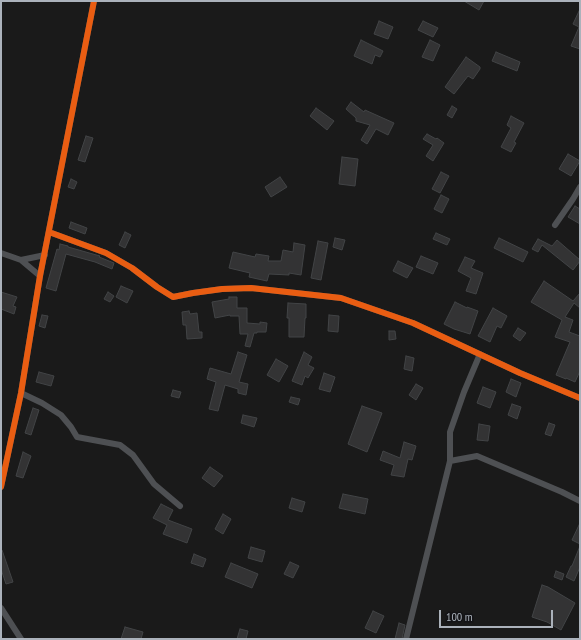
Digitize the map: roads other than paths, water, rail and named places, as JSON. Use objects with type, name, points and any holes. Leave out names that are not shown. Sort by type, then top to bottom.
[{"type":"street","points":[[1,487],[21,393],[40,276],[50,232],[94,1]]},
{"type":"street","points":[[555,225],[577,199],[580,187]]},
{"type":"street","points":[[50,232],[106,253],[132,268],[157,287],[174,297],[222,289],[251,288],[340,298],[413,323],[520,373],[580,398]]},
{"type":"street","points":[[1,253],[21,260],[40,276]]},
{"type":"street","points":[[21,260],[45,255]]},
{"type":"street","points":[[406,639],[450,461],[450,432],[464,392],[480,354]]},
{"type":"street","points":[[21,393],[42,403],[61,415],[77,437],[120,445],[133,455],[154,484],[180,506]]},
{"type":"street","points":[[450,461],[477,456],[580,501]]},
{"type":"street","points":[[1,608],[21,639]]}]
